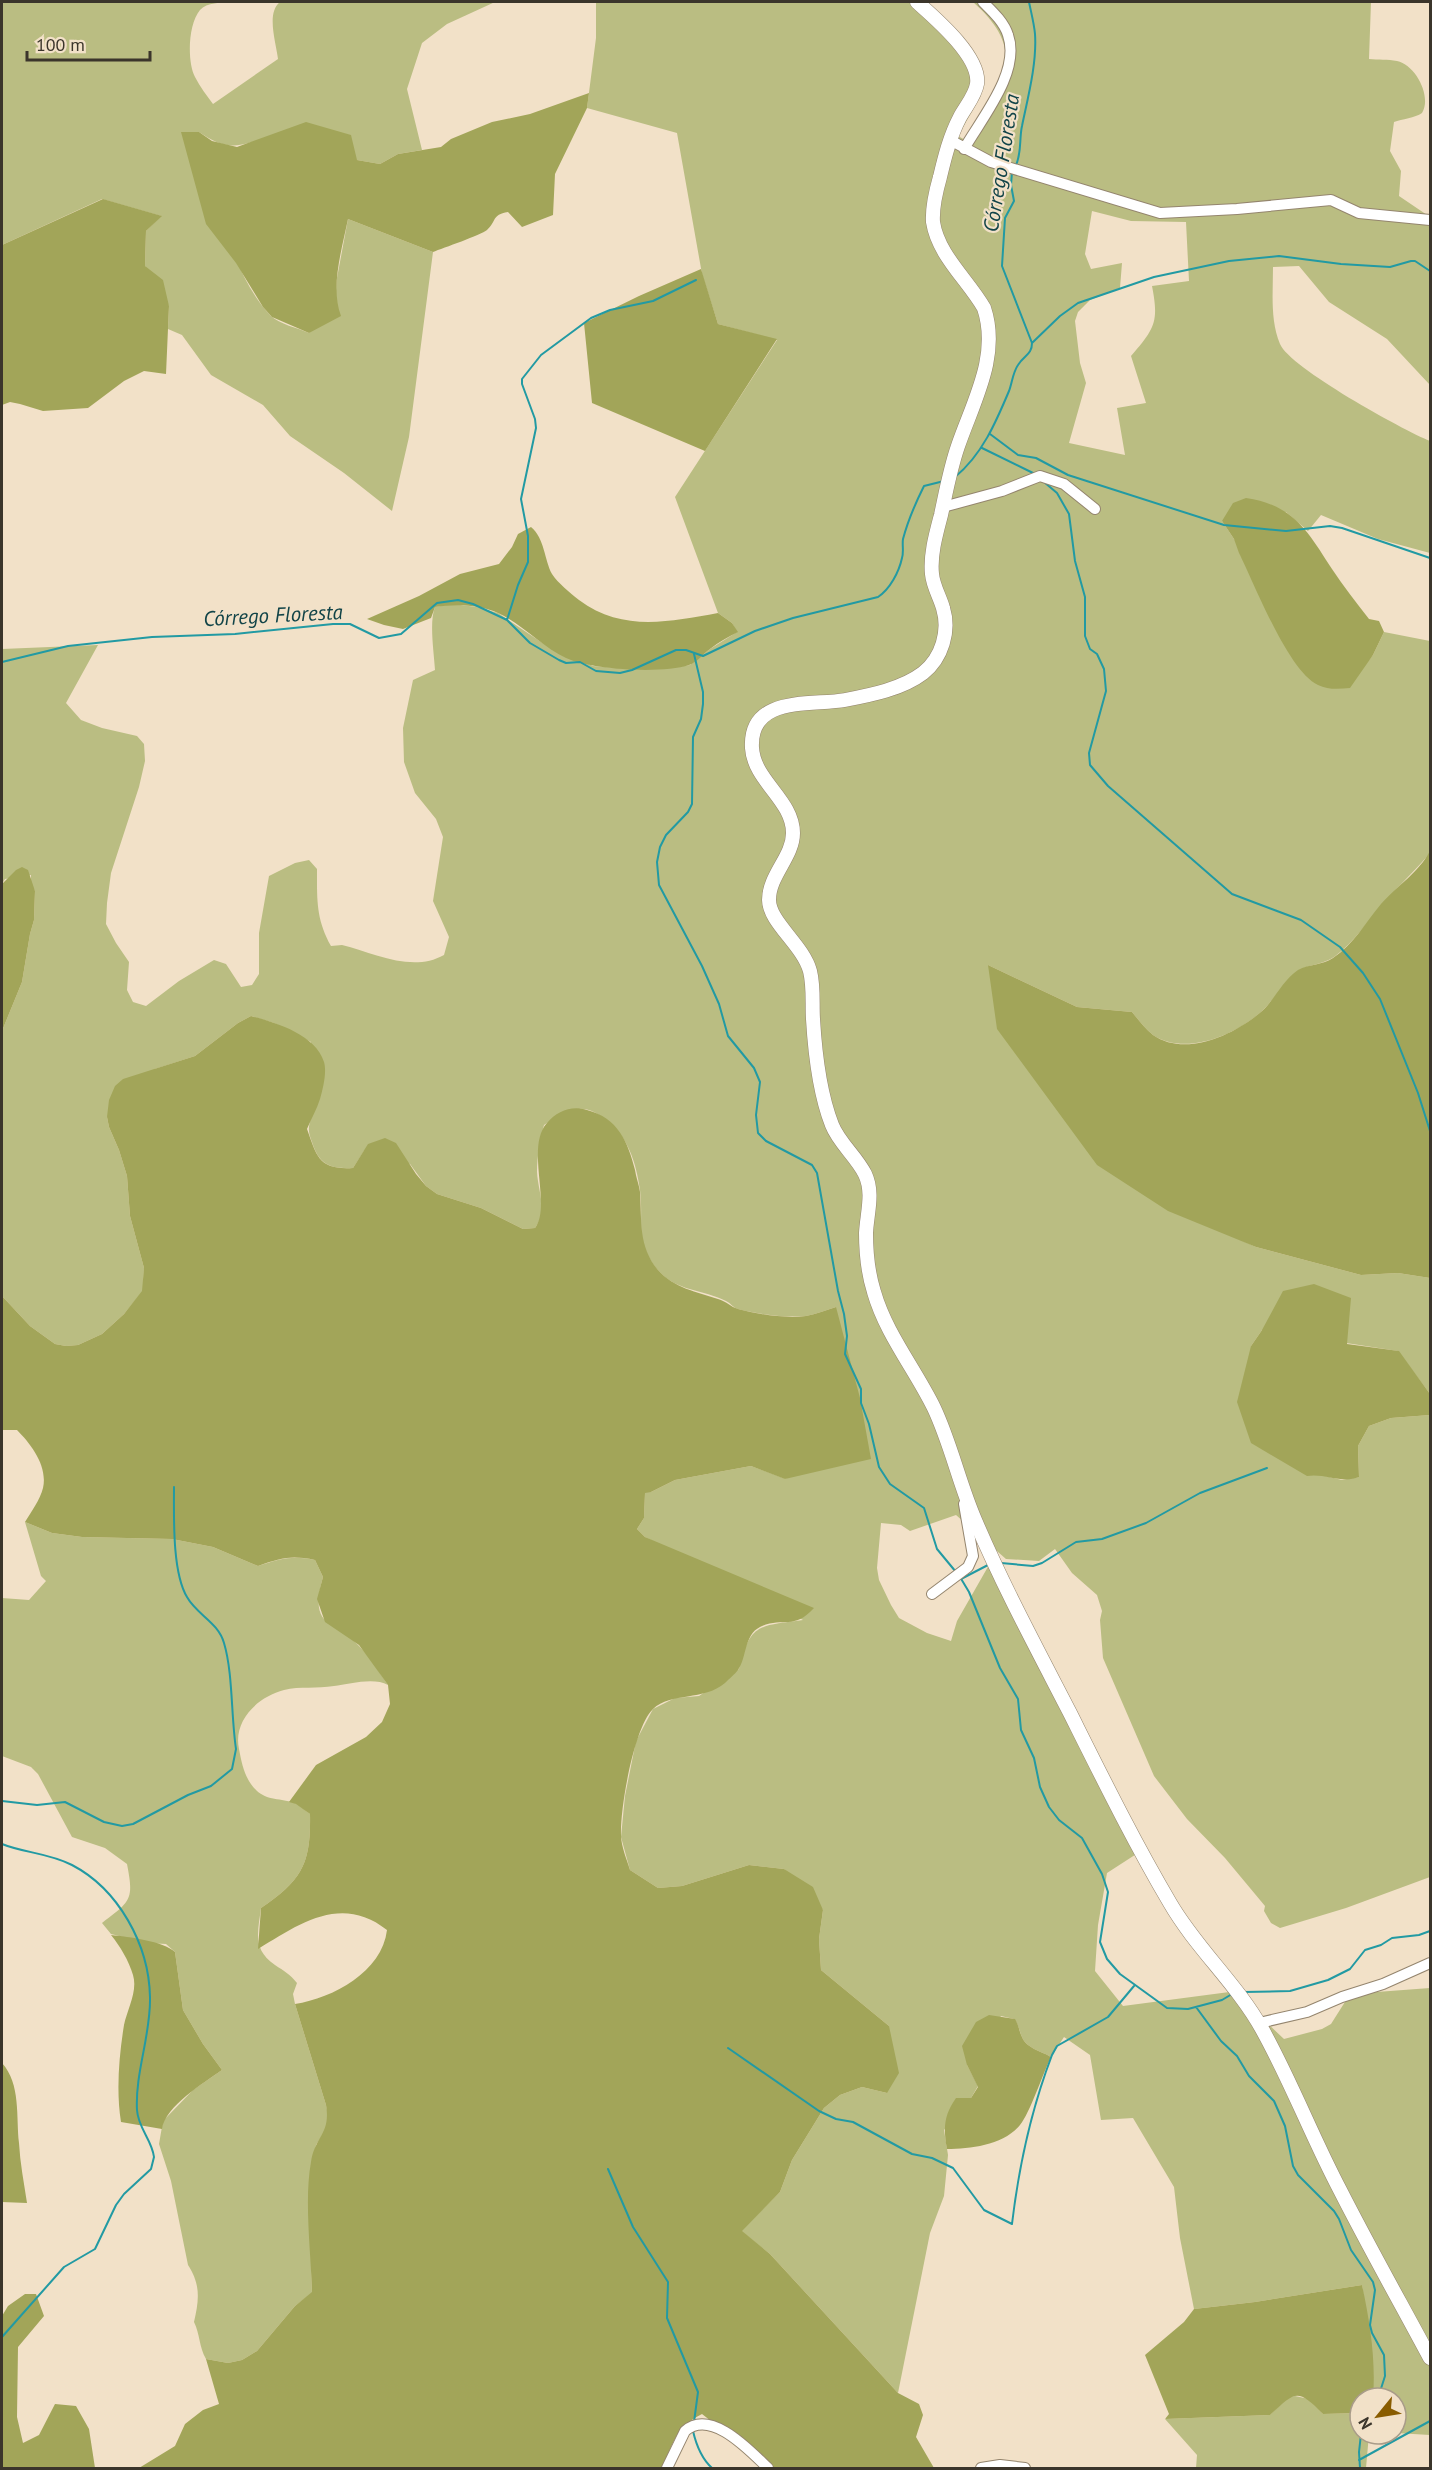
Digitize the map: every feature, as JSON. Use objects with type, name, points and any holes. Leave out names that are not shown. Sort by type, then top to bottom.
[{"type":"main road","points":[[917,2],[965,51],[977,78],[972,96],[950,140],[936,192],[933,221],[943,248],[984,308],[988,319],[990,343],[977,397],[960,439],[948,481],[934,544],[932,572],[945,614],[946,627],[942,645],[931,665],[923,673],[907,682],[885,691],[839,701],[791,705],[770,711],[756,726],[752,748],[759,771],[792,823],[792,841],[774,881],[770,906],[778,921],[801,951],[809,968],[814,1037],[821,1083],[829,1115],[837,1135],[863,1170],[868,1183],[870,1199],[866,1240],[872,1285],[885,1322],[937,1414],[963,1491],[1016,1609],[1121,1814],[1183,1924],[1259,2023],[1340,2190],[1431,2358]]},
{"type":"street","points":[[964,149],[998,94],[1005,77],[1010,53],[1010,42],[1006,29],[983,2]]},
{"type":"street","points":[[950,140],[991,162],[1160,213],[1228,210],[1330,200],[1359,213],[1431,220]]},
{"type":"street","points":[[943,507],[1002,491],[1040,476],[1064,484],[1095,509]]},
{"type":"street","points":[[932,1594],[968,1567],[974,1556],[963,1491]]},
{"type":"street","points":[[1259,2023],[1307,2012],[1431,1964]]},
{"type":"street","points":[[667,2469],[685,2431],[690,2427],[703,2425],[737,2439],[768,2469]]},
{"type":"street","points":[[981,2469],[1000,2465],[1025,2469]]},
{"type":"green space","points":[[2,2],[231,2],[214,3],[203,7],[196,16],[191,33],[192,70],[213,104],[278,59],[273,20],[276,7],[280,2],[495,2],[447,24],[422,43],[407,89],[422,150],[398,154],[380,164],[252,142],[237,145],[224,144],[199,132],[234,254],[257,298],[271,316],[279,321],[309,333],[335,303],[337,278],[348,219],[433,252],[409,437],[392,511],[344,473],[290,436],[263,405],[211,375],[182,335],[168,329],[169,306],[145,266],[146,231],[161,216],[102,199],[2,245]]},
{"type":"green space","points":[[596,2],[920,2],[936,15],[983,87],[980,97],[958,136],[967,141],[999,87],[1006,54],[1002,38],[991,21],[973,2],[1371,2],[1369,59],[1394,60],[1404,64],[1420,82],[1425,99],[1422,113],[1394,122],[1390,151],[1401,171],[1399,196],[1430,217],[1430,385],[1387,339],[1329,302],[1299,266],[1273,267],[1273,316],[1280,344],[1288,355],[1304,368],[1397,425],[1430,441],[1430,553],[1378,539],[1321,515],[1308,531],[1286,512],[1222,521],[1234,539],[1365,665],[1373,655],[1384,632],[1430,641],[1430,853],[1354,938],[1334,957],[1300,970],[1252,1019],[1211,1040],[1181,1044],[1166,1041],[1150,1033],[1132,1012],[1077,1007],[988,965],[1230,1235],[1256,1247],[1361,1275],[1398,1273],[1430,1278],[1430,1394],[1398,1351],[1262,1330],[1251,1346],[1317,1474],[1342,1480],[1359,1477],[1358,1446],[1369,1426],[1391,1418],[1430,1415],[1430,1877],[1346,1908],[1280,1928],[1271,1923],[1264,1911],[1265,1906],[1225,1858],[1187,1819],[1154,1776],[1103,1658],[1100,1620],[1102,1611],[1097,1595],[1072,1573],[1055,1549],[1039,1561],[1006,1559],[956,1515],[910,1531],[901,1525],[881,1523],[877,1568],[879,1580],[899,1618],[927,1633],[951,1641],[957,1621],[989,1565],[1141,1851],[1107,1873],[1098,1925],[1095,1971],[1123,2006],[1237,1991],[1251,2008],[1284,2039],[1322,2029],[1331,2024],[1350,1994],[1430,1988],[1430,2435],[1408,2434],[1408,2386],[1373,2386],[1373,2364],[1362,2285],[1194,2309],[1180,2238],[1174,2187],[1133,2118],[1101,2120],[1090,2055],[1064,2037],[1051,2057],[1034,2049],[1024,2041],[1014,2019],[1001,2016],[967,2065],[978,2086],[944,2130],[948,2155],[944,2196],[930,2233],[898,2393],[770,2254],[741,2231],[780,2192],[792,2160],[824,2108],[840,2095],[862,2087],[887,2093],[889,2026],[821,1970],[819,1939],[823,1910],[784,1869],[749,1865],[682,1886],[658,1888],[630,1870],[621,1837],[625,1796],[636,1741],[653,1709],[675,1698],[699,1696],[739,1669],[747,1643],[759,1630],[766,1626],[803,1620],[645,1537],[637,1529],[644,1518],[645,1492],[651,1492],[675,1480],[751,1466],[786,1479],[836,1307],[806,1316],[781,1316],[754,1312],[736,1308],[717,1297],[681,1286],[664,1276],[645,1249],[641,1231],[640,1190],[630,1150],[620,1133],[605,1119],[596,1113],[581,1109],[567,1112],[544,1125],[537,1166],[541,1215],[535,1228],[523,1229],[481,1208],[437,1194],[426,1186],[410,1164],[364,1151],[353,1168],[326,1164],[318,1155],[309,1133],[311,1042],[274,1023],[251,1016],[238,1023],[195,1056],[155,1069],[107,1117],[127,1176],[130,1216],[144,1268],[143,1291],[124,1314],[102,1334],[78,1345],[66,1346],[55,1344],[30,1326],[2,1296],[2,1031],[22,982],[34,920],[35,891],[31,884],[31,875],[5,879],[2,884],[2,649],[98,645],[66,703],[81,720],[102,728],[137,736],[144,744],[145,761],[139,787],[111,873],[106,924],[129,962],[127,990],[133,1002],[146,1006],[179,981],[214,960],[226,964],[241,987],[252,985],[259,974],[259,933],[269,876],[295,863],[309,860],[317,869],[317,900],[320,918],[331,946],[342,945],[406,962],[432,960],[444,955],[449,937],[433,901],[443,837],[436,819],[415,793],[404,762],[403,728],[413,680],[435,670],[432,629],[435,607],[452,604],[477,607],[498,613],[541,642],[593,666],[628,669],[690,665],[737,632],[732,623],[718,613],[675,497],[777,340],[718,324],[702,274],[677,133],[587,108],[596,38]],"holes":[[[1092,211],[1131,221],[1186,222],[1189,281],[1152,286],[1155,308],[1153,324],[1131,356],[1146,403],[1117,408],[1125,455],[1069,443],[1086,383],[1080,363],[1075,321],[1078,312],[1090,300],[1120,288],[1122,263],[1091,269],[1085,254]]]},
{"type":"green space","points":[[589,93],[587,108],[555,174],[553,215],[522,227],[508,212],[503,213],[487,230],[433,252],[348,219],[337,280],[341,316],[309,333],[272,317],[263,307],[236,263],[206,224],[181,132],[199,132],[212,141],[237,147],[306,122],[351,135],[357,160],[380,164],[398,154],[441,147],[451,139],[492,122],[530,114]]},
{"type":"green space","points":[[103,199],[162,216],[146,231],[145,266],[163,280],[169,306],[166,374],[144,371],[124,381],[88,408],[43,411],[10,402],[2,405],[2,245]]},
{"type":"green space","points":[[701,269],[718,324],[777,339],[705,451],[592,403],[584,323]]},
{"type":"green space","points":[[1246,498],[1276,507],[1298,522],[1369,619],[1379,621],[1384,632],[1373,655],[1350,688],[1322,687],[1307,677],[1295,663],[1273,626],[1234,539],[1222,521],[1233,503]]},
{"type":"green space","points":[[531,527],[542,543],[552,574],[564,588],[595,610],[629,621],[646,622],[718,613],[732,623],[738,632],[689,665],[645,670],[609,668],[566,658],[507,618],[475,606],[435,607],[431,618],[403,629],[367,619],[419,596],[460,574],[499,564],[512,547],[518,534]]},
{"type":"green space","points":[[1430,851],[1430,1278],[1398,1273],[1361,1275],[1256,1247],[1168,1211],[1097,1165],[997,1029],[988,965],[1077,1007],[1132,1012],[1150,1033],[1166,1042],[1195,1044],[1225,1035],[1262,1011],[1298,970],[1329,960],[1340,952],[1353,940],[1381,904],[1420,866]]},
{"type":"green space","points":[[22,867],[28,870],[35,891],[34,920],[22,982],[2,1031],[2,884]]},
{"type":"green space","points":[[251,1016],[294,1031],[304,1037],[319,1052],[325,1066],[324,1080],[319,1103],[307,1129],[317,1154],[326,1164],[333,1167],[353,1168],[368,1144],[385,1138],[396,1143],[416,1174],[437,1194],[481,1208],[523,1229],[535,1228],[541,1206],[538,1146],[541,1134],[547,1123],[560,1112],[576,1108],[587,1110],[607,1119],[620,1132],[625,1141],[640,1189],[644,1242],[652,1261],[664,1276],[678,1285],[746,1311],[789,1317],[806,1316],[836,1307],[860,1398],[871,1459],[785,1479],[751,1466],[675,1480],[645,1493],[644,1518],[637,1529],[645,1537],[814,1608],[800,1619],[768,1624],[755,1631],[748,1641],[738,1670],[717,1689],[669,1700],[653,1709],[646,1718],[634,1750],[623,1806],[621,1839],[630,1870],[658,1888],[682,1886],[749,1865],[784,1869],[813,1887],[823,1910],[819,1939],[821,1970],[889,2026],[899,2073],[887,2093],[862,2087],[840,2095],[824,2108],[792,2160],[780,2192],[742,2231],[770,2254],[898,2393],[919,2404],[923,2415],[916,2437],[934,2468],[771,2468],[702,2414],[680,2431],[661,2468],[139,2468],[175,2446],[185,2424],[203,2410],[219,2404],[206,2359],[228,2363],[242,2360],[257,2351],[295,2306],[312,2292],[308,2210],[309,2177],[313,2153],[325,2129],[327,2115],[326,2105],[295,2004],[325,1996],[366,1970],[383,1945],[387,1930],[370,1919],[354,1914],[337,1913],[305,1922],[258,1949],[261,1908],[295,1879],[306,1858],[309,1846],[310,1814],[289,1802],[316,1765],[366,1737],[382,1722],[390,1704],[388,1685],[359,1645],[325,1622],[317,1599],[323,1577],[315,1560],[286,1558],[258,1566],[213,1547],[172,1539],[82,1537],[52,1533],[25,1522],[40,1497],[44,1480],[41,1464],[28,1442],[17,1430],[2,1430],[2,1296],[30,1326],[55,1344],[66,1346],[78,1345],[102,1334],[124,1314],[142,1291],[144,1268],[130,1216],[127,1176],[109,1127],[107,1117],[109,1100],[115,1086],[123,1079],[195,1056],[238,1023]]},
{"type":"green space","points":[[1314,1284],[1351,1298],[1347,1344],[1399,1351],[1430,1394],[1430,1415],[1391,1418],[1369,1426],[1358,1446],[1359,1477],[1353,1479],[1307,1476],[1251,1443],[1237,1402],[1251,1346],[1283,1291]]},
{"type":"green space","points":[[25,1522],[52,1533],[82,1537],[172,1539],[213,1547],[258,1566],[286,1558],[315,1560],[323,1577],[319,1594],[321,1615],[360,1647],[388,1685],[369,1681],[284,1690],[256,1704],[243,1720],[240,1729],[238,1739],[241,1761],[252,1786],[260,1794],[295,1803],[310,1814],[309,1846],[306,1858],[295,1879],[286,1889],[261,1908],[258,1940],[268,1959],[297,1983],[293,1994],[295,2004],[329,2120],[316,2145],[309,2193],[312,2293],[295,2306],[257,2351],[242,2360],[228,2363],[206,2359],[204,2354],[194,2322],[198,2300],[197,2286],[188,2265],[171,2181],[159,2144],[163,2121],[193,2090],[222,2070],[183,2010],[175,1952],[166,1944],[148,1943],[111,1934],[102,1923],[119,1910],[128,1899],[130,1885],[127,1864],[105,1848],[72,1837],[38,1774],[31,1767],[2,1756],[2,1598],[29,1600],[46,1581],[41,1576]]},
{"type":"green space","points":[[111,1935],[154,1942],[175,1952],[183,2010],[222,2070],[178,2104],[170,2112],[162,2129],[121,2122],[118,2086],[120,2061],[124,2025],[133,1994],[134,1981],[127,1959]]},
{"type":"green space","points":[[989,2015],[1015,2019],[1024,2041],[1051,2057],[1028,2112],[1013,2132],[986,2144],[947,2149],[945,2128],[949,2110],[956,2098],[971,2098],[978,2087],[967,2065],[962,2046],[976,2022]]},
{"type":"green space","points":[[2,2063],[12,2081],[17,2101],[20,2158],[27,2203],[2,2202]]},
{"type":"green space","points":[[1362,2285],[1372,2341],[1374,2386],[1348,2386],[1348,2413],[1323,2414],[1301,2396],[1296,2396],[1285,2401],[1270,2415],[1165,2419],[1169,2414],[1145,2355],[1184,2322],[1194,2309]]},
{"type":"green space","points":[[25,2294],[36,2294],[44,2316],[18,2347],[17,2417],[23,2443],[39,2435],[55,2404],[76,2406],[89,2429],[95,2468],[2,2468],[2,2316],[8,2306]]},
{"type":"green space","points":[[1288,2397],[1309,2399],[1323,2414],[1348,2413],[1348,2446],[1368,2446],[1366,2468],[1196,2468],[1197,2455],[1165,2419],[1270,2415]]},
{"type":"waterway","name":"Córrego Floresta","points":[[1015,167],[1019,157],[1021,131],[1035,57],[1035,34],[1029,2]]},
{"type":"waterway","name":"Córrego Floresta","points":[[955,477],[981,448],[999,414],[1016,368],[1032,347],[1002,266],[1005,218],[1014,201],[1011,185],[1012,172]]},
{"type":"waterway","points":[[1032,343],[1060,316],[1078,303],[1154,277],[1229,261],[1279,256],[1341,264],[1390,267],[1415,261],[1430,271]]},
{"type":"waterway","points":[[507,620],[528,562],[528,536],[521,499],[536,428],[522,379],[541,355],[591,318],[610,310],[653,301],[696,280]]},
{"type":"waterway","points":[[990,434],[1018,455],[1036,458],[1068,475],[1224,525],[1286,531],[1330,526],[1430,558]]},
{"type":"waterway","points":[[982,448],[1033,473]]},
{"type":"waterway","name":"Córrego Floresta","points":[[2,662],[68,646],[152,637],[235,634],[333,624],[350,624],[379,638],[401,634],[437,603],[458,600],[473,604],[507,620],[530,643],[559,660],[566,663],[580,662],[596,671],[620,673],[676,650],[686,650],[703,656],[755,631],[793,618],[878,597],[890,585],[899,569],[903,556],[905,533],[924,486],[944,481]]},
{"type":"waterway","points":[[1044,482],[1057,493],[1069,514],[1075,561],[1085,597],[1085,636],[1090,649],[1097,654],[1104,669],[1106,691],[1089,753],[1090,765],[1108,786],[1232,894],[1301,920],[1340,947],[1363,973],[1380,999],[1418,1093],[1430,1131]]},
{"type":"waterway","points":[[694,654],[703,692],[703,704],[701,719],[693,737],[692,804],[688,812],[666,835],[660,847],[657,862],[659,885],[702,966],[719,1004],[728,1036],[754,1068],[760,1082],[756,1115],[758,1133],[766,1141],[812,1165],[817,1173],[844,1314],[847,1336],[845,1354],[861,1389],[861,1403],[869,1424],[879,1467],[890,1484],[924,1508],[937,1549],[956,1572]]},
{"type":"waterway","points":[[1001,1563],[1033,1566],[1042,1563],[1076,1542],[1102,1539],[1146,1523],[1200,1493],[1267,1468]]},
{"type":"waterway","points":[[2,1801],[37,1805],[65,1802],[104,1822],[122,1826],[133,1824],[188,1795],[211,1786],[232,1769],[236,1749],[227,1655],[217,1629],[191,1603],[182,1586],[176,1559],[174,1487]]},
{"type":"waterway","points":[[961,1579],[988,1565]]},
{"type":"waterway","points":[[960,1577],[969,1592],[1000,1668],[1018,1699],[1021,1730],[1034,1758],[1040,1787],[1049,1807],[1059,1820],[1082,1838],[1102,1874],[1108,1892],[1100,1942],[1107,1959],[1120,1974],[1167,2008],[1188,2009],[1222,2000],[1232,1994]]},
{"type":"waterway","points":[[2,1844],[63,1861],[89,1875],[117,1903],[137,1938],[144,1957],[150,1997],[150,2011],[138,2082],[137,2110],[154,2157],[151,2169],[124,2194],[116,2205],[95,2249],[64,2267],[2,2337]]},
{"type":"waterway","points":[[1244,1992],[1290,1991],[1328,1980],[1350,1969],[1365,1950],[1381,1945],[1392,1938],[1419,1935],[1430,1931]]},
{"type":"waterway","points":[[728,2048],[819,2111],[836,2119],[853,2122],[912,2154],[932,2158],[953,2168],[984,2210],[1012,2224],[1027,2138],[1052,2055],[1057,2046],[1108,2017],[1134,1986]]},
{"type":"waterway","points":[[1196,2007],[1221,2041],[1237,2056],[1249,2076],[1274,2101],[1285,2126],[1293,2166],[1298,2175],[1334,2211],[1351,2250],[1373,2282],[1375,2290],[1370,2325],[1384,2355],[1385,2376],[1382,2386]]},
{"type":"waterway","points":[[608,2169],[633,2227],[668,2282],[667,2318],[698,2392],[694,2422]]},
{"type":"waterway","points":[[1359,2460],[1430,2421]]},
{"type":"waterway","points":[[693,2431],[700,2451],[712,2468]]},
{"type":"waterway","points":[[1360,2446],[1360,2468]]}]
